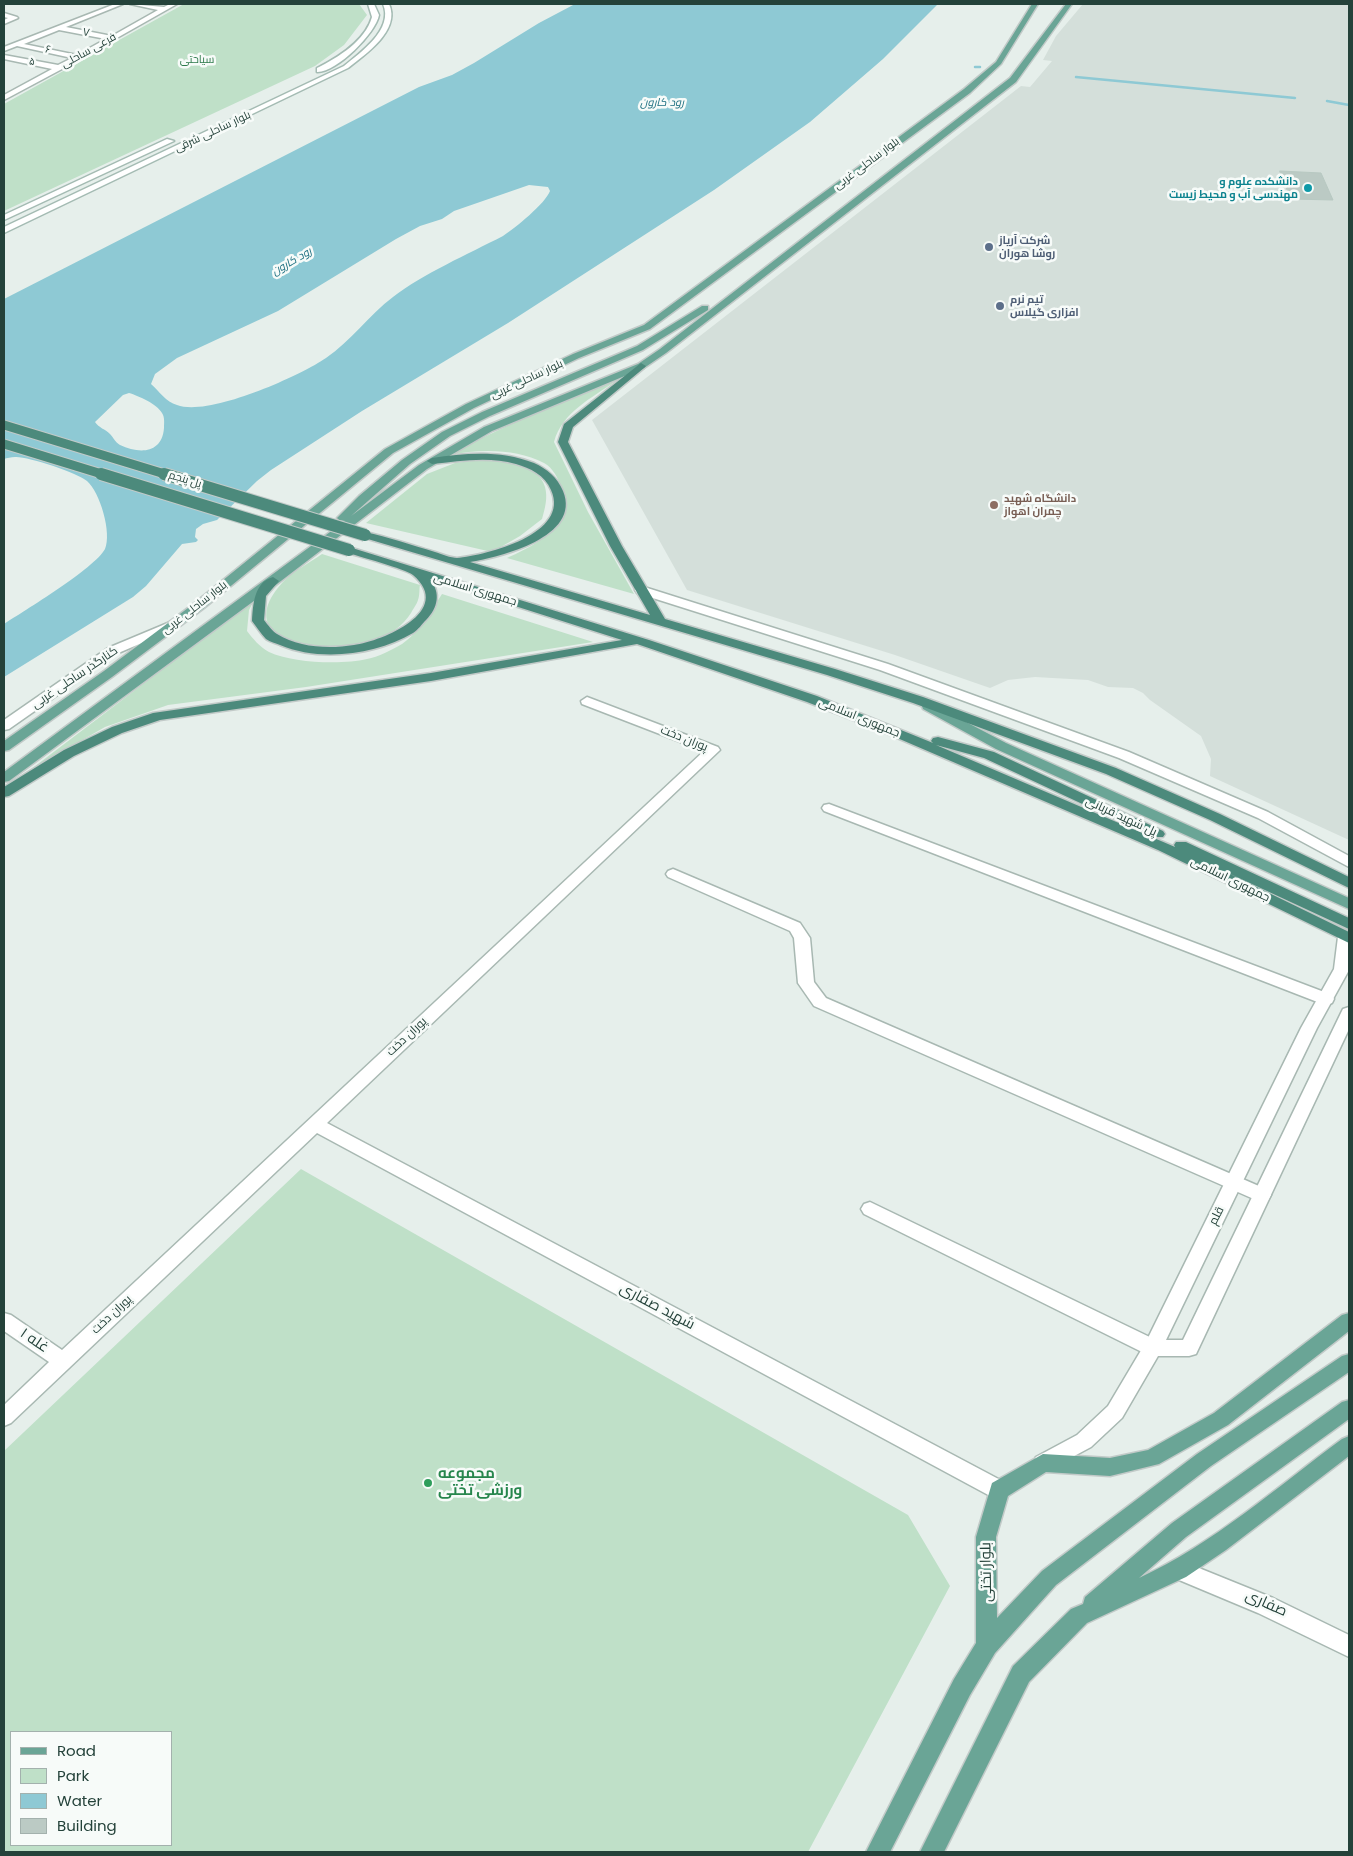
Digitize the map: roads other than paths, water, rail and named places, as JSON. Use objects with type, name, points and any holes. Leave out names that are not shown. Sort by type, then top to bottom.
[{"type":"highway","points":[[641,366],[568,426],[564,442],[616,546],[660,621]]},
{"type":"highway","name":"پل پنجم","points":[[4,425],[366,535]]},
{"type":"highway","name":"پل پنجم","points":[[4,444],[349,550]]},
{"type":"highway","points":[[432,461],[461,457],[493,457],[522,463],[545,473],[556,486],[561,502],[556,519],[540,535],[516,548],[482,557],[454,561]]},
{"type":"highway","name":"جمهوری اسلامی","points":[[366,535],[831,672],[918,700],[1111,770],[1215,817],[1349,883]]},
{"type":"highway","name":"جمهوری اسلامی","points":[[349,550],[638,641],[812,699],[886,728]]},
{"type":"highway","points":[[273,581],[259,597],[255,614],[264,630],[282,643],[310,650],[342,652],[374,646],[388,641],[402,635],[422,620],[432,603],[429,586],[417,572]]},
{"type":"highway","points":[[4,793],[69,753],[117,730],[158,716],[431,677],[638,641]]},
{"type":"highway","name":"پل شهید قربانی","points":[[886,728],[989,755],[1349,935]]},
{"type":"main road","name":"بلوار ساحلی غربی","points":[[4,747],[108,674],[176,623],[389,452],[470,406],[576,356],[647,327],[967,91],[999,63],[1035,4]]},
{"type":"main road","name":"بلوار ساحلی غربی","points":[[303,558],[363,498],[406,462],[446,434],[493,411],[640,348],[698,313],[1004,78],[1057,4]]},
{"type":"main road","name":"بلوار ساحلی غربی","points":[[4,778],[273,581],[432,461],[488,429],[524,412],[641,366],[663,351],[1013,80],[1069,4]]},
{"type":"main road","name":"پل شهید قربانی","points":[[918,700],[1001,746],[1349,904]]},
{"type":"main road","points":[[999,1490],[1043,1463],[1110,1467],[1152,1458],[1221,1419],[1349,1321]]},
{"type":"main road","points":[[878,1852],[962,1687],[987,1645],[1049,1578],[1204,1460],[1349,1362]]},
{"type":"main road","points":[[932,1852],[1021,1674],[1079,1616],[1179,1530],[1349,1408]]},
{"type":"main road","points":[[1079,1616],[1180,1570],[1219,1544],[1349,1445]]},
{"type":"main road","name":"بلوار تختی","points":[[987,1645],[986,1537],[999,1490]]},
{"type":"street","points":[[4,49],[120,4]]},
{"type":"street","points":[[133,4],[165,9]]},
{"type":"street","name":"فرعی ساحلی","points":[[4,98],[174,4]]},
{"type":"street","name":"بلوار ساحلی شرقی","points":[[223,116],[311,75],[344,55],[370,29],[376,18],[375,10],[371,4]]},
{"type":"street","name":"بلوار ساحلی شرقی","points":[[4,230],[346,68],[384,30],[391,18],[390,8],[386,4]]},
{"type":"street","points":[[4,15],[15,18],[4,22]]},
{"type":"street","name":"۷","points":[[58,28],[114,38]]},
{"type":"street","name":"۶","points":[[16,44],[79,57]]},
{"type":"street","name":"۵","points":[[4,57],[60,68]]},
{"type":"street","points":[[14,86],[23,88]]},
{"type":"street","name":"بلوار ساحلی شرقی","points":[[4,219],[179,136]]},
{"type":"street","points":[[4,219],[17,224]]},
{"type":"street","points":[[641,590],[884,667],[1116,752],[1263,815],[1349,862]]},
{"type":"street","name":"کنارگذر ساحلی غربی","points":[[4,726],[112,651],[176,623]]},
{"type":"street","name":"پوران دخت","points":[[4,1417],[713,750],[587,701]]},
{"type":"street","points":[[4,799],[43,769]]},
{"type":"street","points":[[829,808],[1326,999]]},
{"type":"street","points":[[672,874],[795,927],[802,938],[806,983],[820,1002],[1262,1194]]},
{"type":"street","name":"قلم","points":[[1043,1463],[1084,1441],[1115,1412],[1152,1348],[1342,970],[1349,935]]},
{"type":"street","points":[[870,1209],[1152,1348],[1189,1348],[1349,1013]]},
{"type":"street","name":"شهید صفاری","points":[[315,1124],[999,1490]]},
{"type":"street","name":"غله ۱","points":[[4,1321],[63,1361]]},
{"type":"street","name":"صفاری","points":[[1180,1570],[1236,1591],[1295,1617],[1349,1646]]},
{"type":"water","name":"رود کارون","points":[[575,4],[938,4],[883,59],[810,122],[714,190],[508,323],[362,411],[271,470],[217,520],[203,524],[196,529],[195,537],[198,540],[182,544],[146,586],[133,597],[4,677],[4,624],[88,567],[105,549],[107,533],[104,513],[92,486],[87,481],[63,470],[30,459],[15,457],[4,459],[4,299],[419,87],[452,75],[539,23]],"holes":[[[529,185],[548,187],[550,191],[536,209],[522,222],[503,236],[418,280],[393,297],[335,351],[313,366],[253,393],[209,405],[191,407],[173,404],[151,384],[155,374],[177,358],[278,311],[420,226],[442,219],[454,211]],[[129,393],[143,398],[160,410],[164,416],[162,437],[159,443],[148,450],[135,450],[120,445],[95,422],[123,395]]]},
{"type":"waterway","points":[[975,67],[980,67]]},
{"type":"waterway","points":[[1076,77],[1295,98]]},
{"type":"waterway","points":[[1327,101],[1349,105]]},
{"type":"place","name":"دانشکده علوم و مهندسی آب و محیط زیست","points":[[1308,188]]},
{"type":"place","name":"شرکت آریاز روشا هوران","points":[[989,247]]},
{"type":"place","name":"تیم نرم افزاری گیلاس","points":[[1000,306]]},
{"type":"place","name":"دانشگاه شهید چمران اهواز","points":[[994,505]]},
{"type":"place","name":"مجموعه ورزشی تختی","points":[[428,1483]]},
{"type":"park label","name":"سیاحتی","points":[[197,60]]}]
